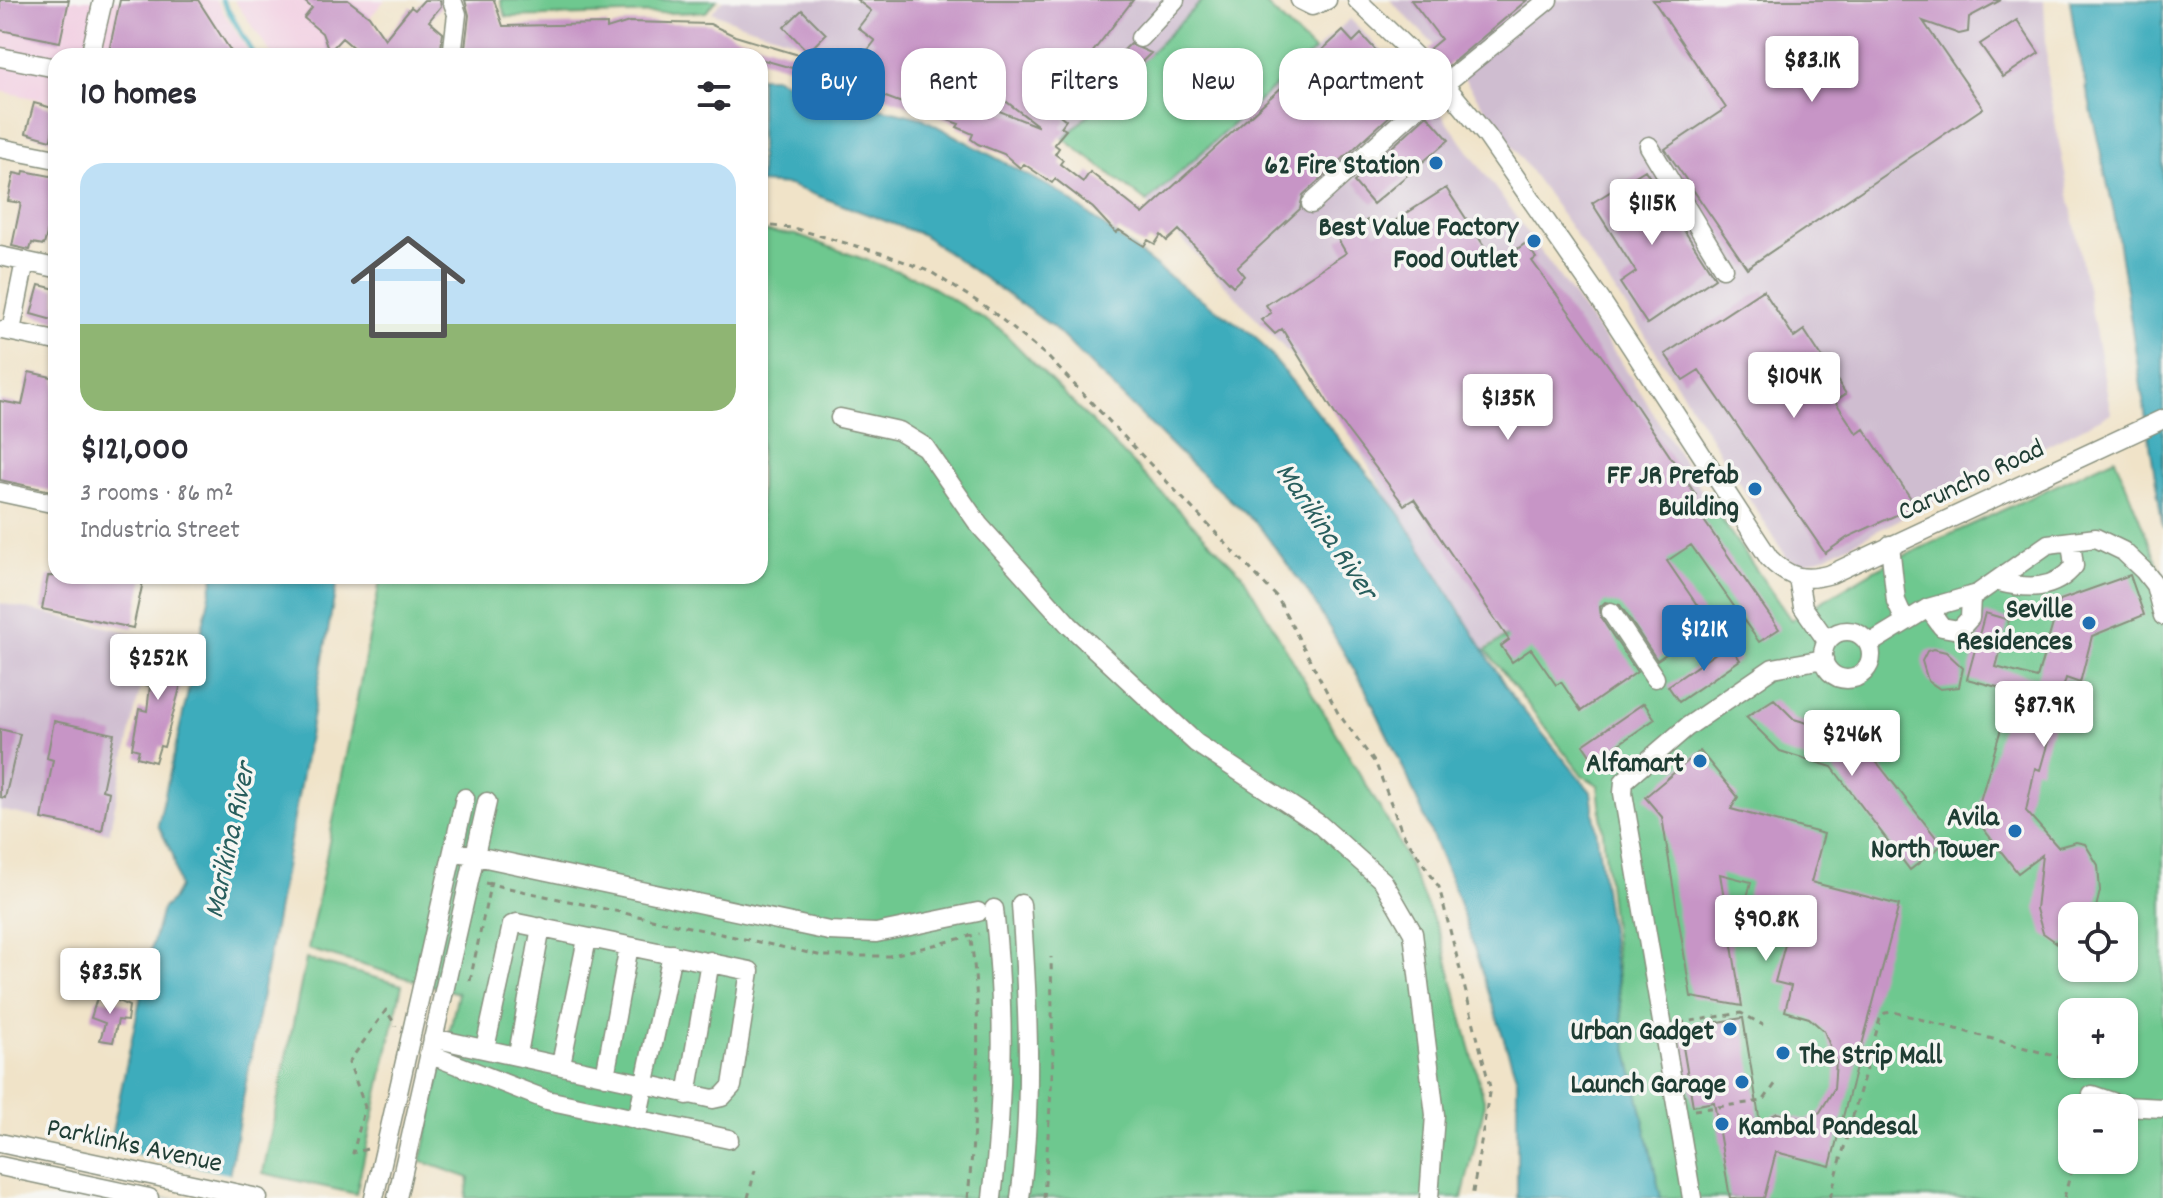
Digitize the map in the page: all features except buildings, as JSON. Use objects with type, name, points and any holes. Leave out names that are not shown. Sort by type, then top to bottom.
[{"type":"street","points":[[92,48],[103,0]]},
{"type":"street","points":[[452,0],[457,14],[453,48]]},
{"type":"street","points":[[1140,38],[1175,0]]},
{"type":"street","points":[[1300,0],[1312,6],[1327,0]]},
{"type":"street","points":[[1357,0],[1407,48]]},
{"type":"street","points":[[1452,78],[1548,0]]},
{"type":"street","points":[[0,57],[48,66]]},
{"type":"street","points":[[1452,94],[1487,136],[1602,302],[1769,558],[1781,570],[1798,578],[1803,607],[1826,650],[1837,676],[1855,677],[1871,661],[1869,644],[1852,631],[1843,631],[1826,650],[1773,668],[1687,727],[1624,781],[1623,793],[1692,1198]]},
{"type":"street","points":[[1311,204],[1404,120]]},
{"type":"street","points":[[1649,146],[1723,268]]},
{"type":"street","points":[[0,148],[48,157]]},
{"type":"street","points":[[0,256],[48,266]]},
{"type":"street","points":[[25,261],[6,330],[48,339]]},
{"type":"street","points":[[840,418],[899,431],[925,447],[979,525],[1069,625],[1196,743],[1319,824],[1383,881],[1413,933],[1435,1115],[1429,1198]]},
{"type":"street","name":"Caruncho Road","points":[[1798,578],[1831,574],[2163,419]]},
{"type":"street","points":[[0,492],[48,502]]},
{"type":"street","points":[[1869,644],[1928,608],[1971,596],[1999,582],[2031,554],[2048,544],[2096,538],[2123,551],[2155,585],[2163,616]]},
{"type":"street","points":[[1999,582],[2022,587],[2057,582],[2074,566],[2071,542]]},
{"type":"street","points":[[1890,545],[1896,601],[1905,621]]},
{"type":"street","points":[[1928,608],[1942,627],[1959,630],[1970,618],[1971,596]]},
{"type":"street","points":[[1611,612],[1655,678]]},
{"type":"street","points":[[374,1198],[465,798]]},
{"type":"street","points":[[397,1198],[487,802]]},
{"type":"street","points":[[453,851],[829,931],[876,933],[980,912],[1002,1008],[1001,1096],[992,1198]]},
{"type":"street","points":[[1020,1198],[1027,1115],[1028,1027],[1021,904]]},
{"type":"street","points":[[431,1046],[485,1048],[687,1095],[713,1099],[722,1097],[732,1086],[750,971],[541,927],[512,925],[485,1048]]},
{"type":"street","points":[[518,1054],[541,927]]},
{"type":"street","points":[[561,1064],[587,939]]},
{"type":"street","points":[[605,1076],[629,946]]},
{"type":"street","points":[[637,1120],[672,954]]},
{"type":"street","points":[[687,1095],[710,961]]},
{"type":"street","points":[[431,1046],[547,1100],[729,1139]]},
{"type":"street","points":[[2138,1107],[2163,1108]]},
{"type":"street","name":"Parklinks Avenue","points":[[0,1143],[258,1198]]},
{"type":"street","name":"Parklinks Avenue","points":[[0,1166],[149,1198]]},
{"type":"path","points":[[768,226],[793,228],[884,254],[931,272],[989,309],[1048,357],[1277,597],[1338,713],[1376,764],[1402,832],[1439,887],[1490,1087],[1472,1198]]},
{"type":"path","points":[[470,981],[496,860]]},
{"type":"path","points":[[968,1198],[975,1133],[975,964],[980,912]]},
{"type":"path","points":[[1044,1198],[1053,1059],[1051,957]]},
{"type":"path","points":[[386,1143],[353,1153],[365,1107],[349,1062],[386,1010],[409,1045]]},
{"type":"path","points":[[1830,1198],[1880,1019],[1885,1013],[1894,1012],[2062,1058],[2070,1065],[2081,1089],[2090,1094]]},
{"type":"path","points":[[1664,1026],[1741,1013],[1763,1025]]},
{"type":"path","points":[[1678,1112],[1763,1101],[1776,1083]]},
{"type":"path","points":[[748,1198],[755,1170]]},
{"type":"path","points":[[2064,1198],[2070,1174]]},
{"type":"shaded area","points":[[0,0],[216,0],[246,48],[48,48],[48,101],[0,91]]},
{"type":"shaded area","points":[[234,0],[385,0],[343,48],[267,48]]},
{"type":"shaded area","points":[[723,0],[1203,0],[1147,56],[1147,48],[1022,48],[1022,120],[1083,120],[1064,139],[1006,113],[1006,48],[901,48],[901,74],[885,69],[885,48],[819,48],[712,12]]},
{"type":"shaded area","points":[[1390,0],[2044,0],[2048,85],[2111,413],[1827,556],[1800,564],[1787,558],[1650,342],[1452,63],[1452,48],[1437,48]]},
{"type":"shaded area","points":[[1350,19],[1379,48],[1318,48]]},
{"type":"shaded area","points":[[1279,83],[1279,120],[1446,120],[1621,362],[1707,499],[1482,651],[1319,385],[1147,202],[1238,120],[1263,120],[1263,97]]},
{"type":"shaded area","points":[[0,603],[151,637],[109,833],[0,810]]},
{"type":"green space","points":[[500,0],[717,0],[706,12],[506,17]]},
{"type":"green space","points":[[1203,0],[1261,0],[1311,48],[1279,48],[1279,83],[1263,97],[1263,48],[1163,48],[1163,120],[1238,120],[1147,202],[1064,139],[1083,120],[1147,120],[1147,56]]},
{"type":"green space","points":[[768,232],[796,235],[917,278],[1000,329],[1242,574],[1395,834],[1441,937],[1485,1104],[1462,1198],[466,1198],[469,1178],[421,1161],[458,993],[308,949],[379,584],[768,584]]},
{"type":"green space","points":[[2115,458],[2163,577],[2163,1198],[1661,1198],[1624,1034],[1598,785],[1582,775],[1486,650],[1707,499],[1791,620],[1878,568]]},
{"type":"green space","points":[[306,959],[402,985],[356,1194],[263,1173]]},
{"type":"water","points":[[2070,0],[2163,0],[2163,528],[2114,213]]},
{"type":"water","name":"Marikina River","points":[[768,77],[792,85],[792,120],[885,120],[885,109],[901,113],[901,120],[926,120],[1061,193],[1179,284],[1255,336],[1398,511],[1513,698],[1591,792],[1624,1034],[1661,1198],[1517,1198],[1517,1079],[1456,893],[1408,778],[1365,688],[1310,595],[1259,526],[1178,452],[1053,327],[923,235],[789,185],[768,184]]},
{"type":"water","name":"Marikina River","points":[[212,584],[337,584],[225,1198],[98,1198],[150,953],[162,909],[172,900],[179,887],[173,855],[158,825]]},
{"type":"pier","points":[[106,1148],[233,1175],[229,1198],[94,1198]]},
{"type":"waterway","points":[[222,0],[250,48]]},
{"type":"place","name":"62 Fire Station","points":[[1436,163]]},
{"type":"place","name":"Best Value Factory Food Outlet","points":[[1534,241]]},
{"type":"place","name":"FF JR Prefab Building","points":[[1755,489]]},
{"type":"place","name":"Seville Residences","points":[[2089,623]]},
{"type":"place","name":"Alfamart","points":[[1700,761]]},
{"type":"place","name":"Avila North Tower","points":[[2015,831]]},
{"type":"place","name":"Urban Gadget","points":[[1730,1029]]},
{"type":"place","name":"The Strip Mall","points":[[1783,1053]]},
{"type":"place","name":"Launch Garage","points":[[1742,1082]]},
{"type":"place","name":"Kambal Pandesal","points":[[1722,1124]]}]
